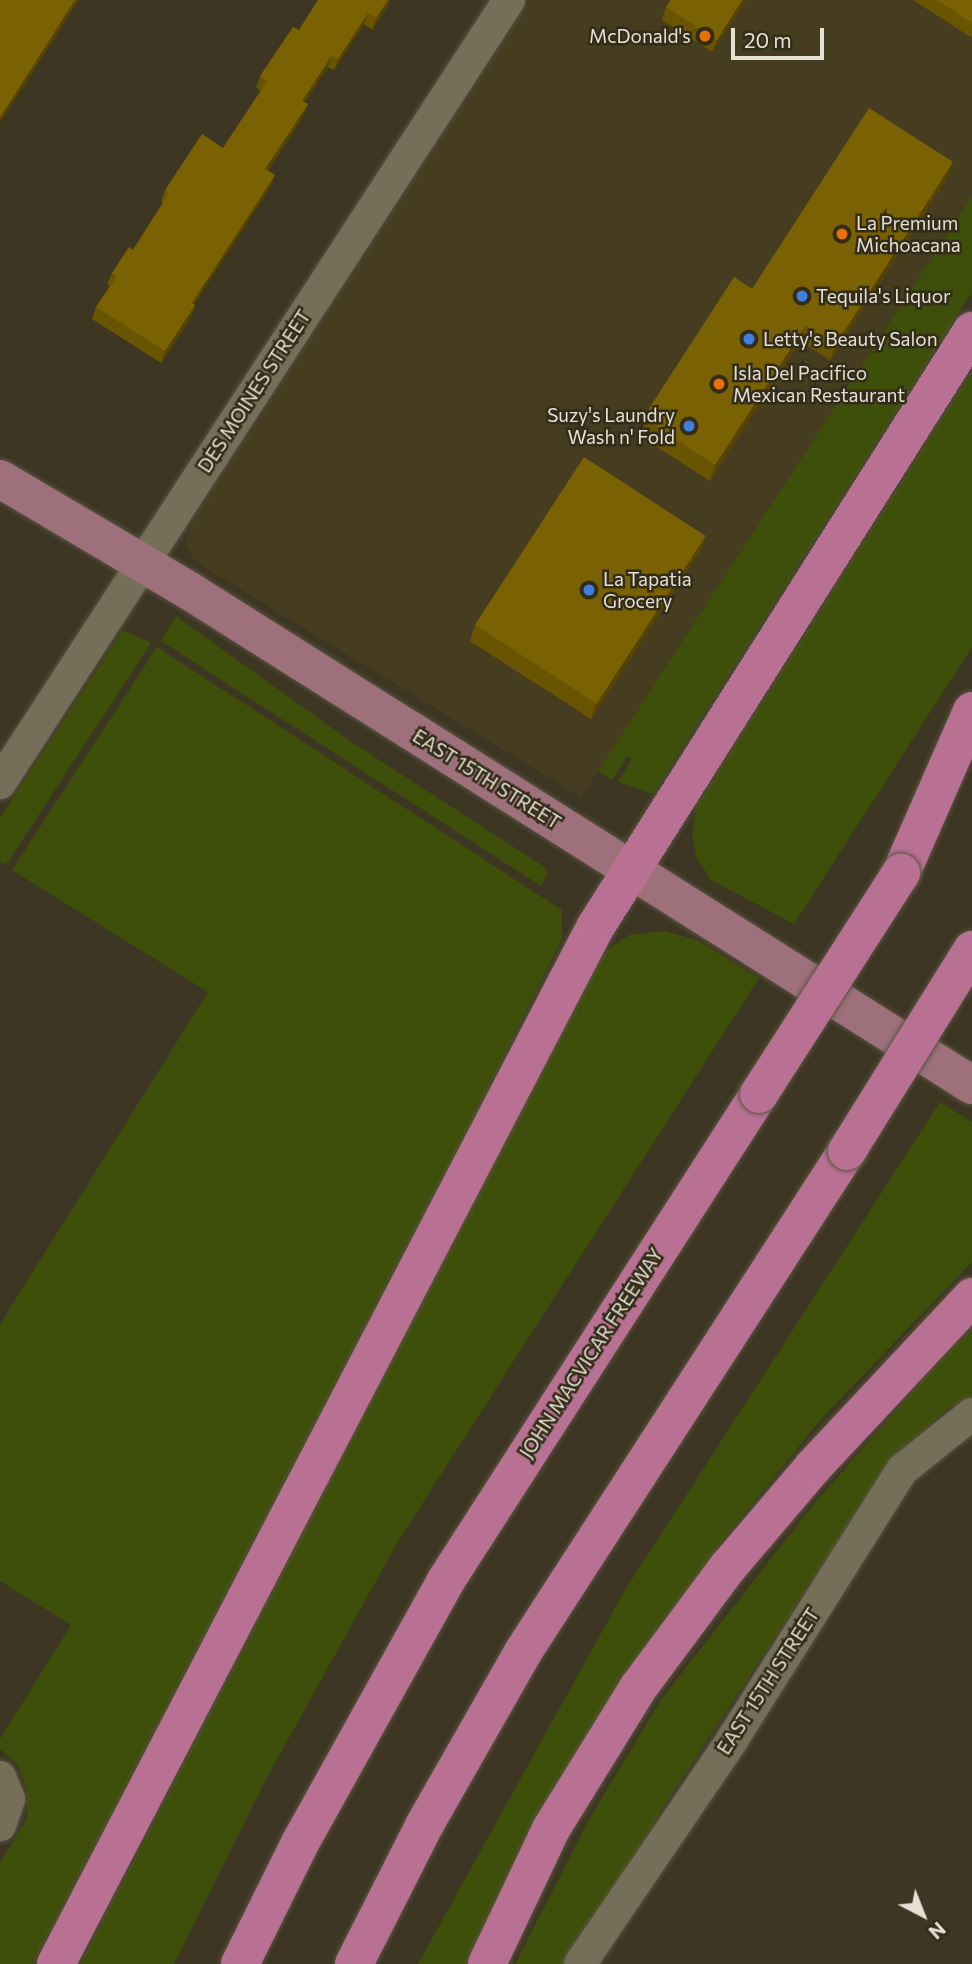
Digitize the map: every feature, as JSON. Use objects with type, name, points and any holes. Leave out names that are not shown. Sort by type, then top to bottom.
[{"type":"highway","points":[[56,1964],[543,1024],[630,870],[972,331]]},
{"type":"highway","points":[[901,873],[972,711]]},
{"type":"highway","name":"JOHN MACVICAR FREEWAY","points":[[240,1964],[300,1843],[445,1582],[972,760]]},
{"type":"highway","points":[[354,1964],[425,1824],[523,1653],[847,1151],[972,950]]},
{"type":"highway","points":[[487,1964],[551,1829],[639,1688],[728,1567],[804,1477],[972,1297]]},
{"type":"main road","name":"EAST 15TH STREET","points":[[0,479],[142,563],[972,1085]]},
{"type":"street","name":"DES MOINES STREET","points":[[0,783],[509,0]]},
{"type":"street","name":"EAST 15TH STREET","points":[[580,1964],[732,1740],[902,1470],[972,1414]]},
{"type":"street","points":[[0,1825],[9,1799],[2,1781]]},
{"type":"shaded area","points":[[531,0],[972,0],[972,196],[581,797],[196,562],[185,543],[192,523]]},
{"type":"green space","points":[[972,196],[972,292],[653,794],[618,782],[632,759],[627,756],[612,780],[598,771]]},
{"type":"green space","points":[[972,370],[972,647],[794,924],[711,880],[696,856],[692,835],[696,806]]},
{"type":"green space","points":[[176,616],[350,741],[543,866],[548,872],[541,886],[161,641]]},
{"type":"green space","points":[[123,630],[151,643],[6,865],[0,862],[0,818]]},
{"type":"green space","points":[[157,647],[562,910],[562,939],[475,1115],[33,1964],[0,1964],[0,1862],[27,1819],[27,1789],[17,1764],[0,1749],[0,1739],[71,1625],[0,1581],[0,1324],[208,992],[12,870]]},
{"type":"green space","points":[[664,931],[697,940],[759,978],[397,1543],[265,1781],[174,1964],[80,1964],[587,981],[608,949],[629,935]]},
{"type":"green space","points":[[940,1102],[972,1122],[972,1262],[821,1419],[724,1539],[621,1690],[470,1964],[418,1964],[625,1590]]},
{"type":"green space","points":[[972,1327],[972,1395],[950,1407],[893,1457],[674,1791],[565,1964],[515,1964],[593,1812],[662,1698],[813,1505],[928,1373]]},
{"type":"building","points":[[0,0],[75,0],[0,118]]},
{"type":"building","points":[[318,0],[388,0],[376,18],[368,13],[338,59],[332,55],[302,101],[308,104],[265,169],[275,175],[192,303],[195,305],[165,351],[96,307],[117,276],[112,273],[129,247],[133,250],[169,193],[165,190],[202,134],[223,148],[267,81],[260,76],[293,27],[299,30]]},
{"type":"building","name":"McDonald's","points":[[671,0],[742,0],[717,40],[666,7]]},
{"type":"building","points":[[937,0],[972,0],[972,23]]},
{"type":"building","points":[[869,108],[953,162],[836,344],[806,325],[715,465],[643,418],[734,277],[752,289]]},
{"type":"building","name":"La Tapatia Grocery","points":[[584,457],[706,536],[597,704],[475,625]]},
{"type":"place","name":"McDonald's","points":[[705,36]]},
{"type":"place","name":"La Premium Michoacana","points":[[842,234]]},
{"type":"place","name":"Tequila's Liquor","points":[[802,296]]},
{"type":"place","name":"Letty's Beauty Salon","points":[[749,339]]},
{"type":"place","name":"Isla Del Pacifico Mexican Restaurant","points":[[719,384]]},
{"type":"place","name":"Suzy's Laundry Wash n' Fold","points":[[689,426]]},
{"type":"place","name":"La Tapatia Grocery","points":[[589,590]]}]
